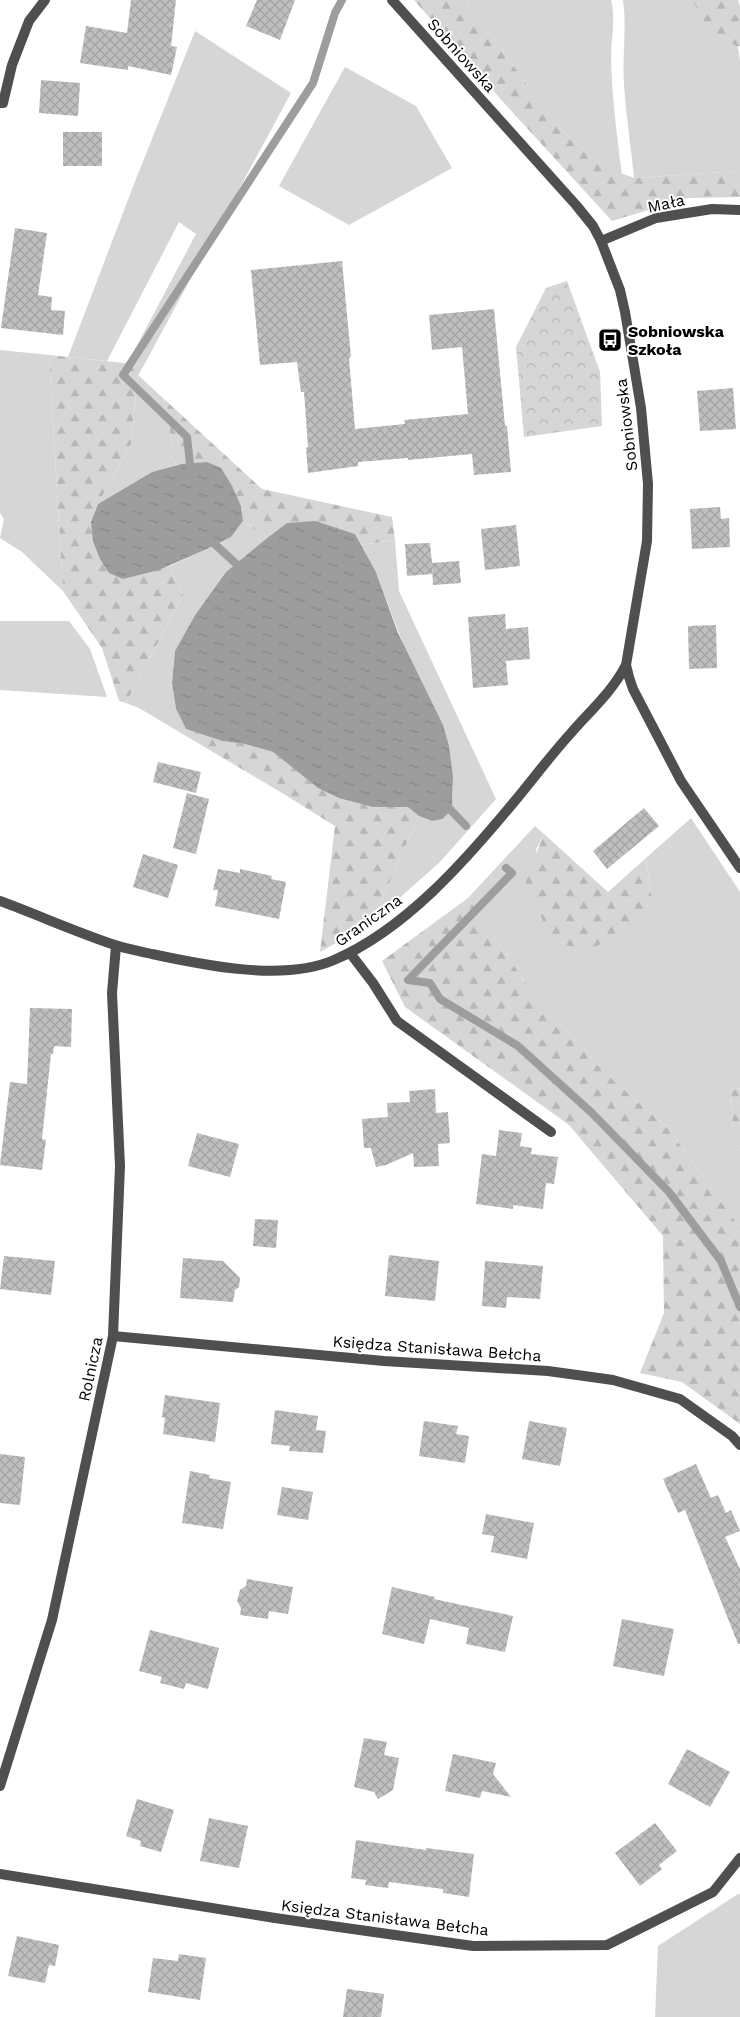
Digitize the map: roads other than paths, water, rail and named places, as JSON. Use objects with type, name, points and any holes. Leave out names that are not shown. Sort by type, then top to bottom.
[{"type":"street","points":[[0,103],[3,103],[12,65],[29,22],[46,0]]},
{"type":"street","name":"Sobniowska","points":[[392,0],[553,177],[593,226],[601,241],[613,271],[625,312],[641,408],[648,484],[647,541],[626,665],[633,689],[681,781],[740,868]]},
{"type":"street","name":"Mała","points":[[601,241],[656,218],[712,209],[740,210]]},
{"type":"street","name":"Graniczna","points":[[0,901],[116,946],[176,959],[226,967],[261,970],[313,967],[333,961],[350,953],[400,919],[436,887],[484,838],[570,734],[612,688],[626,665]]},
{"type":"street","name":"Rolnicza","points":[[0,1786],[52,1620],[113,1336],[120,1166],[112,993],[116,946]]},
{"type":"street","points":[[350,953],[373,983],[397,1021],[552,1132]]},
{"type":"street","name":"Księdza Stanisława Bełcha","points":[[113,1336],[384,1361],[548,1371],[613,1380],[680,1399],[732,1436],[740,1445]]},
{"type":"street","name":"Księdza Stanisława Bełcha","points":[[0,1874],[265,1916],[472,1946],[606,1945],[713,1892],[740,1858]]},
{"type":"water","points":[[207,462],[221,468],[241,506],[243,521],[231,537],[159,570],[123,579],[109,573],[100,559],[93,541],[91,522],[98,504],[152,472],[181,464]]},
{"type":"water","points":[[315,521],[355,534],[376,572],[398,633],[443,725],[449,746],[453,777],[452,810],[442,819],[432,821],[419,816],[408,807],[373,807],[339,798],[318,788],[273,752],[245,744],[222,741],[186,729],[176,709],[172,683],[175,651],[195,615],[226,572],[287,523]]},
{"type":"waterway","points":[[191,472],[187,437],[123,375],[313,83],[335,13],[342,0]]},
{"type":"waterway","points":[[208,538],[244,571]]},
{"type":"waterway","points":[[445,804],[466,826]]},
{"type":"waterway","points":[[506,868],[512,873],[408,980],[430,983],[440,999],[518,1046],[592,1113],[669,1192],[721,1261],[740,1307]]},
{"type":"place","name":"Sobniowska Szkoła","points":[[610,340]]}]
